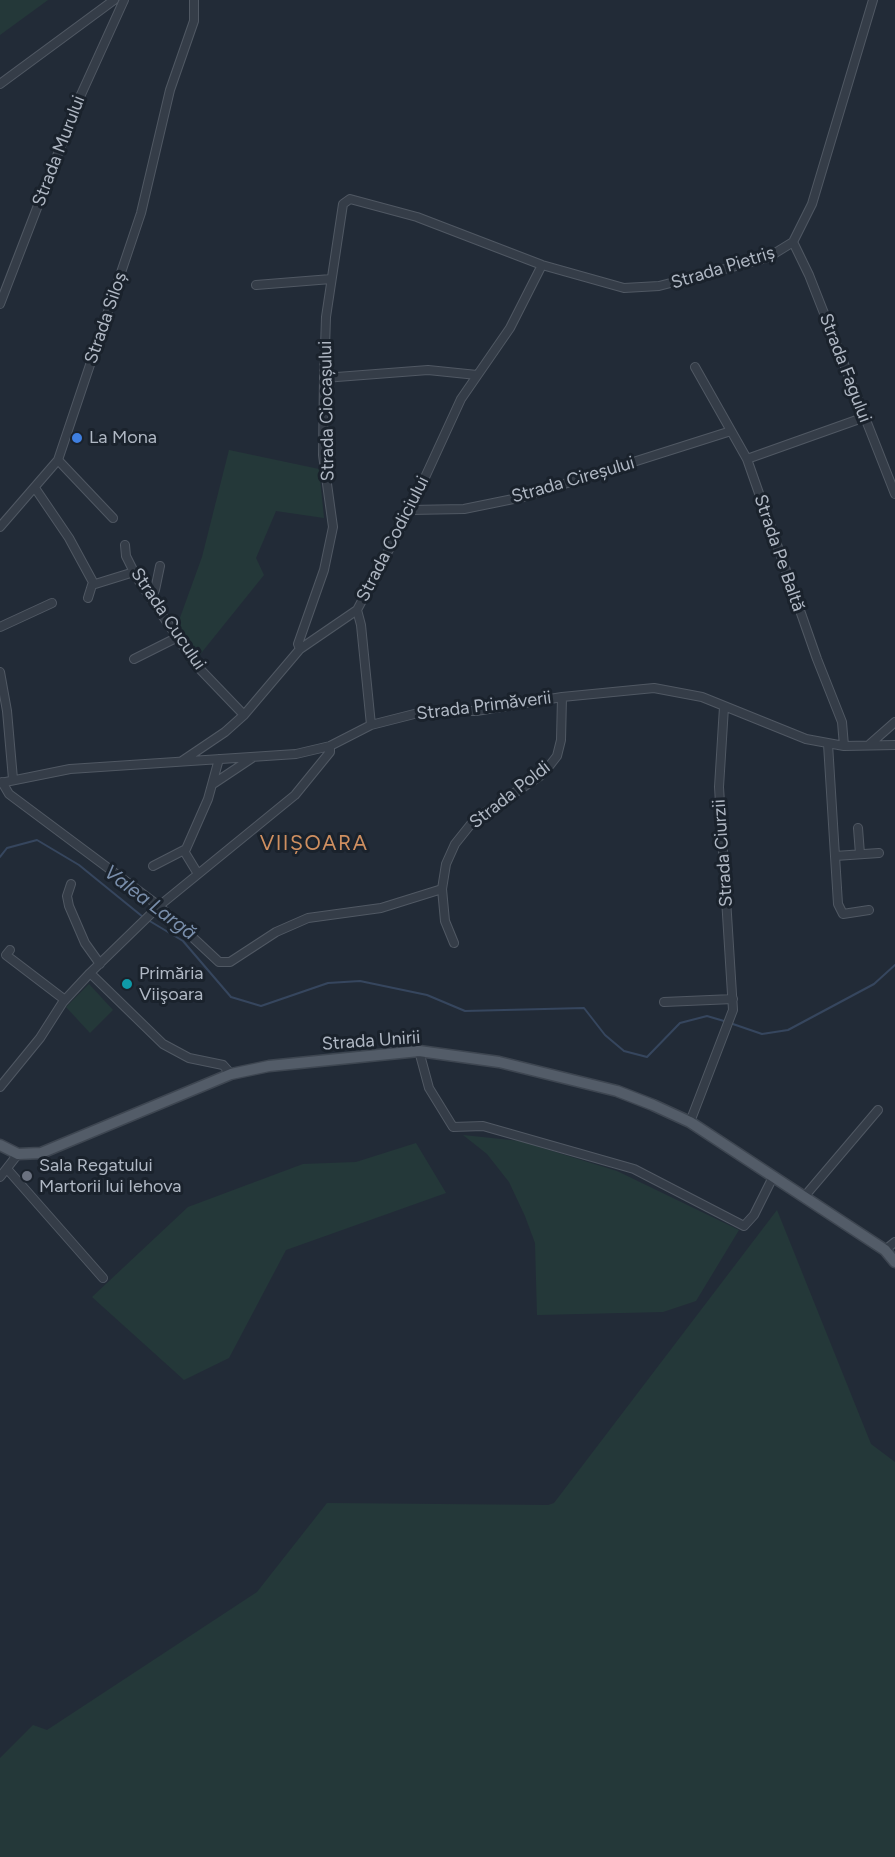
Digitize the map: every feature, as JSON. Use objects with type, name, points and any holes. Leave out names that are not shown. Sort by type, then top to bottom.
[{"type":"main road","name":"Strada Unirii","points":[[18,1154],[41,1153],[231,1074],[269,1066],[419,1051],[500,1062],[617,1090],[690,1122],[885,1250],[895,1262]]},
{"type":"main road","points":[[0,1145],[18,1154]]},
{"type":"street","points":[[0,84],[114,0]]},
{"type":"street","name":"Strada Murului","points":[[0,304],[88,79],[124,0]]},
{"type":"street","name":"Strada Siloș","points":[[0,527],[58,460],[141,213],[170,90],[194,21],[194,0]]},
{"type":"street","name":"Strada Pietriș","points":[[343,204],[350,199],[417,217],[542,264],[624,288],[639,289],[659,286],[767,258],[793,242],[812,204],[873,0]]},
{"type":"street","name":"Strada Ciocașului","points":[[300,649],[297,644],[324,570],[333,527],[323,456],[324,378],[326,317],[343,204]]},
{"type":"street","name":"Strada Fagului","points":[[793,242],[895,494]]},
{"type":"street","name":"Strada Codiciului","points":[[182,761],[204,748],[244,715],[300,649],[357,610],[410,510],[461,399],[510,328],[542,264]]},
{"type":"street","points":[[256,285],[331,279]]},
{"type":"street","name":"Strada Pe Baltă","points":[[695,367],[747,459],[817,659],[842,722],[844,746]]},
{"type":"street","points":[[324,378],[428,370],[477,375]]},
{"type":"street","points":[[747,459],[865,417]]},
{"type":"street","name":"Strada Cireșului","points":[[410,510],[478,507],[523,497],[731,430]]},
{"type":"street","points":[[58,460],[113,518]]},
{"type":"street","points":[[35,488],[69,538],[94,584]]},
{"type":"street","name":"Strada Cucului","points":[[125,545],[126,556],[134,572],[196,665],[244,715]]},
{"type":"street","points":[[151,597],[155,590],[160,566]]},
{"type":"street","points":[[88,598],[90,586],[134,572]]},
{"type":"street","points":[[0,627],[52,603]]},
{"type":"street","points":[[357,610],[361,625],[371,725]]},
{"type":"street","points":[[134,659],[178,637]]},
{"type":"street","points":[[0,672],[7,711],[13,779]]},
{"type":"street","name":"Strada Primăverii","points":[[1,782],[70,769],[296,754],[330,746],[371,725],[426,711],[476,711],[562,697],[654,687],[702,697],[779,730],[828,744],[895,745]]},
{"type":"street","name":"Strada Poldi","points":[[454,943],[445,921],[442,889],[446,864],[455,844],[475,819],[540,776],[557,756],[563,718],[562,697]]},
{"type":"street","name":"Strada Ciurzii","points":[[690,1122],[733,1014],[719,787],[724,707]]},
{"type":"street","points":[[870,744],[895,722]]},
{"type":"street","points":[[828,744],[841,912],[846,914],[869,910]]},
{"type":"street","points":[[0,1087],[40,1038],[65,1000],[90,973],[156,909],[295,795],[330,752],[330,746]]},
{"type":"street","points":[[213,784],[255,757]]},
{"type":"street","points":[[153,866],[184,852],[213,784],[219,759]]},
{"type":"street","points":[[1,782],[9,794],[156,909],[219,962],[225,963],[276,932],[308,918],[381,908],[442,889]]},
{"type":"street","points":[[858,828],[860,854]]},
{"type":"street","points":[[184,852],[198,873]]},
{"type":"street","points":[[835,856],[879,853]]},
{"type":"street","points":[[71,884],[67,896],[69,906],[85,943],[100,964]]},
{"type":"street","points":[[10,950],[6,955],[65,1000]]},
{"type":"street","points":[[90,973],[163,1044],[189,1058],[223,1065],[231,1074]]},
{"type":"street","points":[[664,1002],[733,999]]},
{"type":"street","points":[[419,1051],[429,1088],[453,1127],[483,1126],[634,1169],[744,1226],[754,1215],[773,1177]]},
{"type":"street","points":[[804,1197],[878,1110]]},
{"type":"street","points":[[0,1177],[8,1170],[18,1154]]},
{"type":"street","points":[[8,1170],[103,1278]]},
{"type":"street","points":[[885,1250],[895,1242]]},
{"type":"green space","points":[[0,0],[48,0],[0,35]]},
{"type":"green space","points":[[229,450],[319,469],[324,518],[276,511],[256,558],[264,575],[198,657],[177,626],[202,557]]},
{"type":"green space","points":[[89,984],[113,1010],[90,1033],[66,1007]]},
{"type":"green space","points":[[463,1135],[520,1141],[617,1171],[739,1230],[696,1301],[663,1312],[537,1315],[535,1243],[525,1216],[509,1182],[487,1154]]},
{"type":"green space","points":[[416,1143],[446,1193],[286,1250],[229,1358],[184,1380],[92,1297],[188,1207],[303,1164],[356,1162]]},
{"type":"green space","points":[[777,1210],[871,1444],[895,1462],[895,1857],[0,1857],[0,1758],[33,1725],[47,1730],[257,1592],[327,1503],[548,1505],[554,1503]]},
{"type":"waterway","name":"Valea Largă","points":[[0,857],[7,848],[37,840],[79,865],[143,917]]},
{"type":"waterway","name":"Valea Largă","points":[[148,920],[183,941],[231,997],[261,1006],[328,983],[360,981],[427,995],[465,1011],[584,1008],[605,1035],[624,1051],[647,1057],[680,1023],[707,1016],[724,1021]]},
{"type":"waterway","name":"Valea Largă","points":[[730,1023],[762,1034],[788,1030],[874,984],[895,965]]},
{"type":"place","name":"La Mona","points":[[77,438]]},
{"type":"place","name":"Primăria Viişoara","points":[[127,984]]},
{"type":"place","name":"Sala Regatului Martorii lui Iehova","points":[[27,1176]]},
{"type":"district","name":"VIIȘOARA","points":[[314,844]]}]
